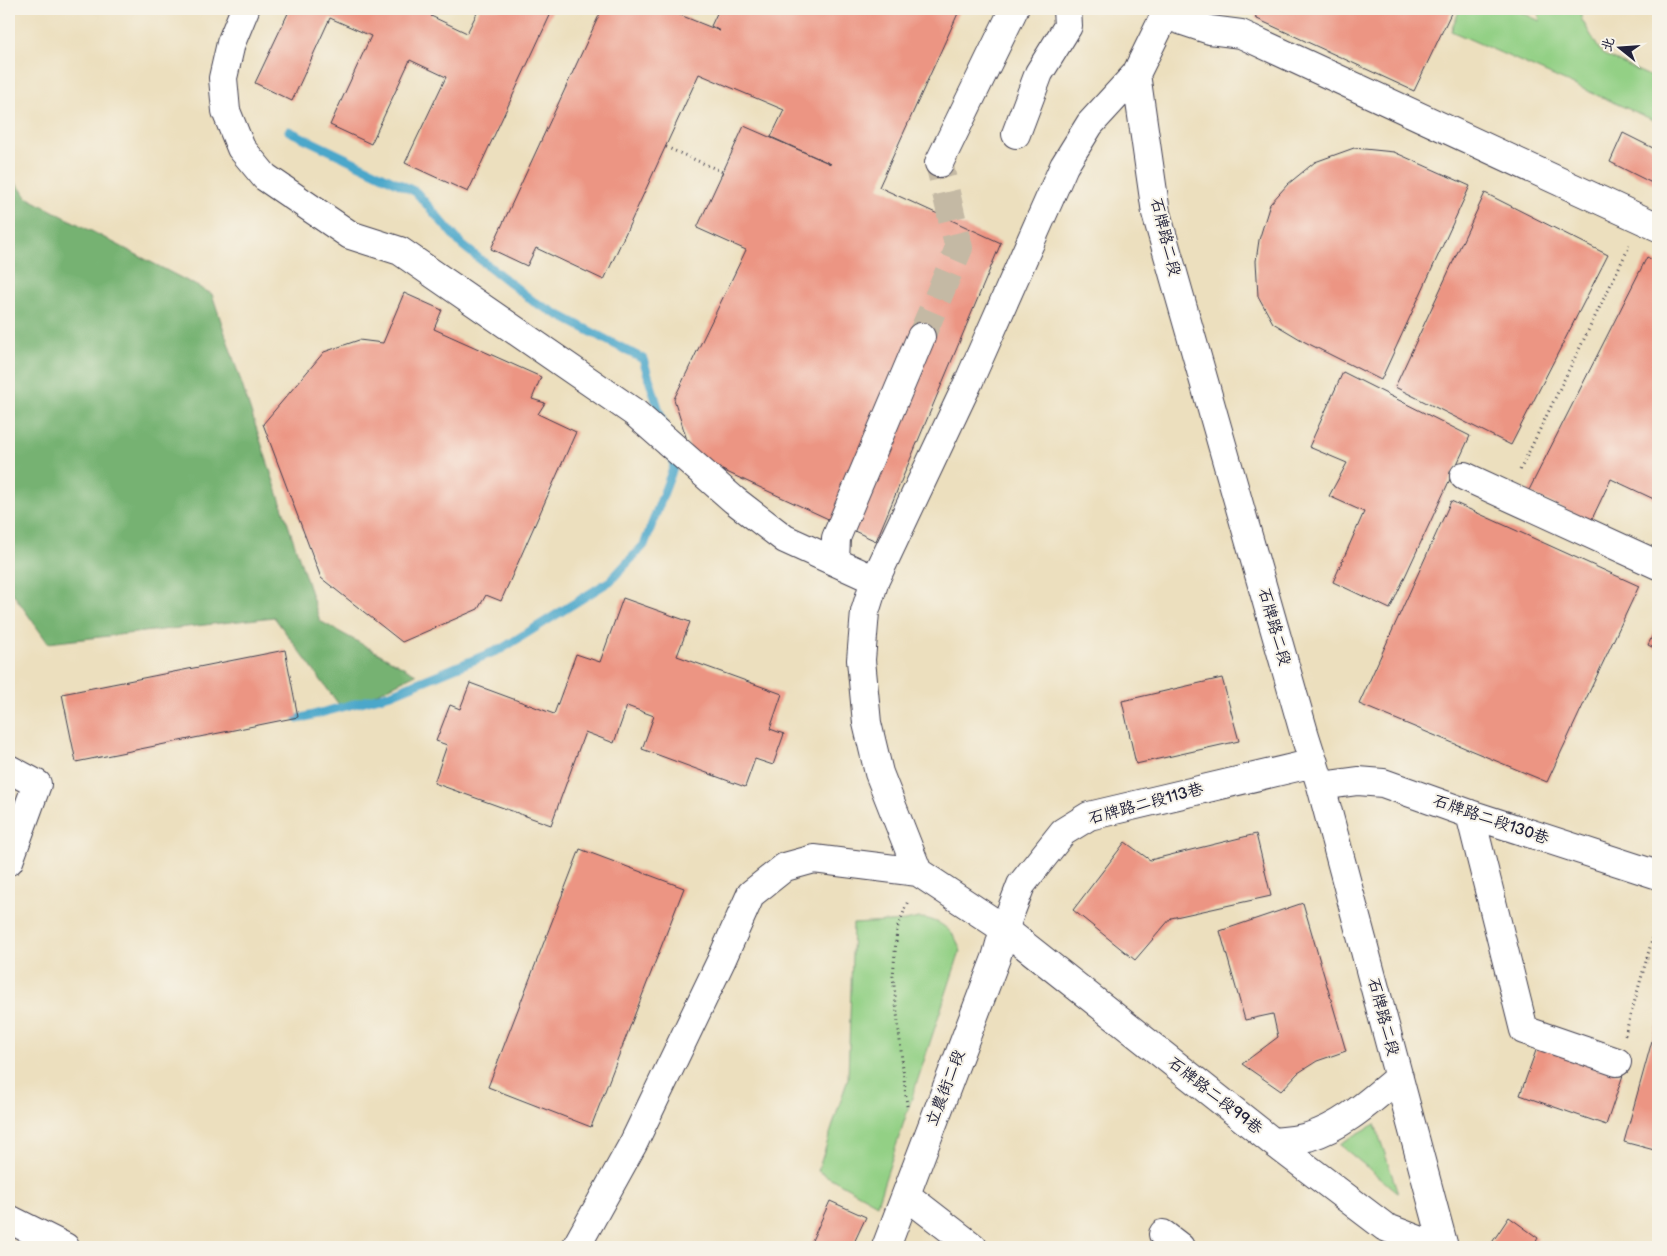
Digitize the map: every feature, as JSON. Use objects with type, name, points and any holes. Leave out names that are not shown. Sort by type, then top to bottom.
[{"type":"street","points":[[245,9],[231,43],[223,78],[226,112],[241,148],[265,177],[350,235],[400,251],[636,413],[734,500],[785,539],[874,580]]},
{"type":"street","points":[[939,163],[1014,9]]},
{"type":"street","points":[[1016,134],[1039,73],[1068,26],[1067,9]]},
{"type":"street","points":[[576,1247],[633,1144],[751,894],[785,867],[814,859],[918,872],[879,773],[867,723],[861,660],[865,612],[874,580],[969,381],[1064,166],[1090,124],[1136,74],[1166,12],[1210,30],[1241,34],[1650,223]]},
{"type":"street","name":"石牌路二段","points":[[1136,74],[1156,213],[1317,774],[1444,1247]]},
{"type":"street","points":[[835,561],[836,538],[921,337]]},
{"type":"street","points":[[1464,476],[1658,565]]},
{"type":"street","points":[[9,769],[37,784],[9,861]]},
{"type":"street","name":"石牌路二段130巷","points":[[1317,774],[1383,783],[1470,814],[1658,875]]},
{"type":"street","name":"石牌路二段113巷","points":[[1004,929],[1021,885],[1063,832],[1089,816],[1317,774]]},
{"type":"street","points":[[1470,814],[1524,1030],[1617,1062]]},
{"type":"street","name":"石牌路二段99巷","points":[[918,872],[1004,929],[1273,1142],[1385,1227],[1436,1247]]},
{"type":"street","name":"立農街二段","points":[[886,1247],[996,958],[1004,929]]},
{"type":"street","points":[[1273,1142],[1308,1137],[1339,1124],[1365,1106],[1399,1077]]},
{"type":"street","points":[[907,1196],[973,1247]]},
{"type":"street","points":[[9,1219],[65,1247]]},
{"type":"path","points":[[666,147],[723,172]]},
{"type":"path","points":[[1507,496],[1650,223]]},
{"type":"path","points":[[908,1108],[893,976],[897,929],[918,872]]},
{"type":"path","points":[[1617,1062],[1658,919]]},
{"type":"green space","points":[[1460,9],[1514,9],[1540,21],[1538,9],[1579,9],[1582,20],[1602,54],[1658,80],[1658,122],[1451,31]]},
{"type":"green space","points":[[9,175],[28,198],[212,294],[320,621],[416,674],[343,710],[274,617],[48,643],[9,588]]},
{"type":"green space","points":[[919,918],[933,920],[946,927],[955,938],[960,951],[877,1204],[818,1171],[848,1078],[853,924],[905,921]]},
{"type":"green space","points":[[1375,1124],[1398,1193],[1339,1144]]},
{"type":"building","points":[[290,9],[435,9],[431,16],[467,33],[479,9],[553,9],[468,192],[405,163],[446,77],[410,60],[371,144],[330,125],[371,36],[330,18],[292,101],[255,83]]},
{"type":"building","points":[[602,9],[665,9],[720,31],[711,26],[719,9],[960,9],[879,187],[1001,243],[876,541],[692,456],[674,399],[746,250],[697,228],[744,126],[831,164],[771,137],[784,110],[699,74],[604,280],[536,248],[527,266],[491,249]]},
{"type":"building","points":[[1259,9],[1453,9],[1414,91],[1255,18]]},
{"type":"building","points":[[1623,133],[1655,149],[1658,142],[1658,186],[1610,162]]},
{"type":"building","points":[[1354,148],[1394,152],[1470,186],[1381,380],[1305,342],[1273,323],[1258,296],[1256,261],[1259,240],[1270,204],[1288,184],[1315,162]]},
{"type":"building","points":[[1485,193],[1608,255],[1511,445],[1395,387]]},
{"type":"building","points":[[1647,257],[1658,263],[1658,501],[1611,479],[1591,521],[1528,492]]},
{"type":"building","points":[[404,293],[442,310],[434,329],[541,377],[532,399],[545,403],[538,414],[576,432],[501,601],[486,595],[478,609],[402,642],[321,578],[263,424],[324,352],[359,340],[383,343]]},
{"type":"building","points":[[1343,372],[1470,436],[1390,609],[1333,582],[1364,512],[1329,496],[1347,463],[1309,447]]},
{"type":"building","points":[[1451,501],[1639,586],[1547,782],[1359,704]]},
{"type":"building","points":[[623,598],[690,622],[677,656],[782,694],[770,729],[784,734],[773,765],[755,759],[745,787],[642,749],[654,716],[627,706],[614,743],[585,732],[551,825],[434,783],[447,745],[436,741],[450,705],[460,709],[470,683],[554,714],[576,654],[600,662]]},
{"type":"building","points":[[1658,624],[1658,650],[1648,645]]},
{"type":"building","points":[[285,650],[298,717],[76,762],[62,694]]},
{"type":"building","points":[[1222,678],[1239,741],[1136,764],[1122,701]]},
{"type":"building","points":[[1256,834],[1271,896],[1171,918],[1135,960],[1073,910],[1125,842],[1150,860]]},
{"type":"building","points":[[580,849],[684,888],[591,1127],[488,1087]]},
{"type":"building","points":[[1303,903],[1346,1051],[1317,1061],[1298,1073],[1281,1091],[1242,1064],[1278,1037],[1273,1014],[1245,1020],[1220,931]]},
{"type":"building","points":[[1658,1019],[1658,1151],[1624,1142]]},
{"type":"building","points":[[1538,1045],[1623,1075],[1606,1125],[1520,1095]]},
{"type":"building","points":[[830,1201],[866,1217],[852,1247],[809,1247]]},
{"type":"building","points":[[1509,1217],[1538,1238],[1533,1247],[1494,1247],[1491,1244]]},
{"type":"waterway","points":[[289,131],[416,192],[462,245],[534,302],[643,359],[665,430]]},
{"type":"waterway","points":[[298,719],[391,694],[503,648],[610,581],[644,545],[674,466],[671,454]]},
{"type":"tunnel","points":[[921,337],[959,248],[939,163]]}]
